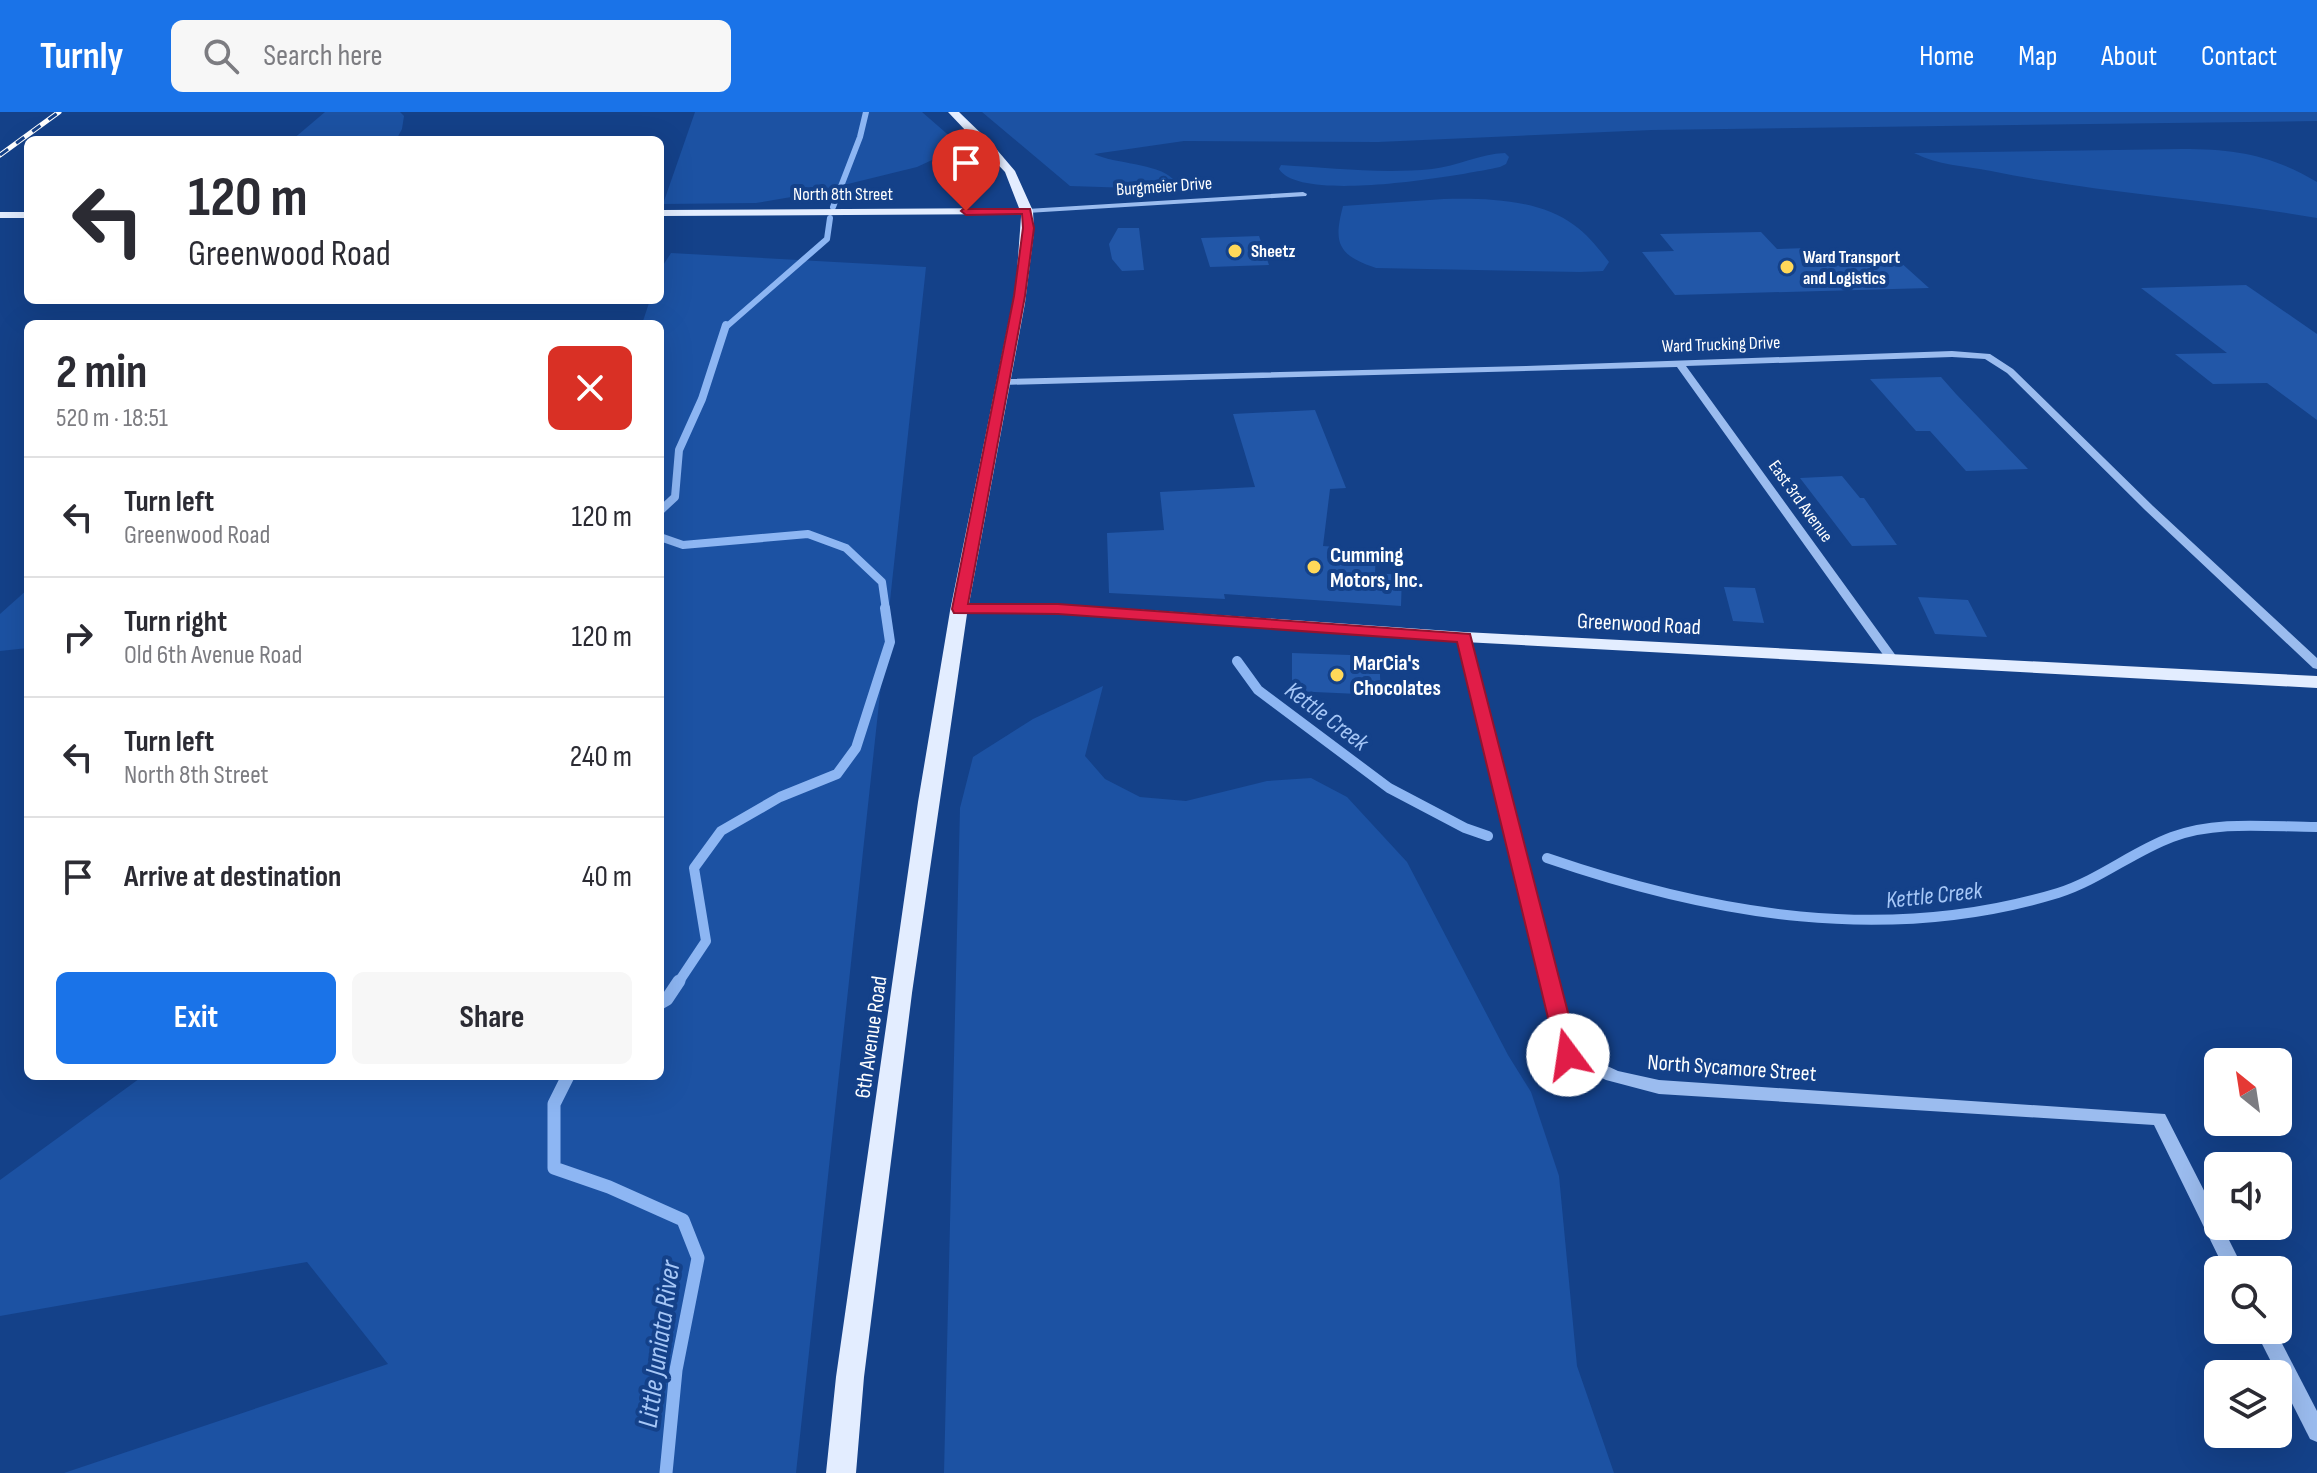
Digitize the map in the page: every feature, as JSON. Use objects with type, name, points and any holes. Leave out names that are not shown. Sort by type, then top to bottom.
[{"type":"main road","points":[[953,112],[1010,171],[1027,211]]},
{"type":"main road","name":"North 8th Street","points":[[664,213],[1027,211]]},
{"type":"main road","name":"6th Avenue Road","points":[[841,1473],[852,1361],[927,810],[960,609],[1019,296],[1028,228],[1027,211]]},
{"type":"main road","points":[[0,215],[24,215]]},
{"type":"main road","name":"Greenwood Road","points":[[960,609],[1058,609],[1464,637],[2317,682]]},
{"type":"street","name":"Burgmeier Drive","points":[[1027,211],[1303,194]]},
{"type":"street","name":"Ward Trucking Drive","points":[[1003,382],[1963,354],[1987,356],[1999,361],[2149,508],[2317,665]]},
{"type":"street","name":"East 3rd Avenue","points":[[1679,363],[1893,660]]},
{"type":"street","name":"North Sycamore Street","points":[[1464,637],[1568,1055],[1597,1073],[1659,1087],[2159,1119],[2228,1256]]},
{"type":"street","points":[[2272,1344],[2317,1432]]},
{"type":"shaded area","points":[[325,112],[400,112],[404,116],[398,136],[297,136]]},
{"type":"shaded area","points":[[695,112],[922,112],[953,139],[945,154],[917,167],[803,195],[756,203],[664,204]]},
{"type":"shaded area","points":[[982,112],[2317,112],[2317,121],[1652,130],[1378,142],[1184,141],[1094,154],[1157,170],[1173,179],[1131,188],[1070,186]]},
{"type":"shaded area","points":[[2182,149],[2252,155],[2300,173],[2317,182],[2317,218],[2032,179],[1942,163],[1914,153]]},
{"type":"shaded area","points":[[1505,153],[1509,157],[1506,164],[1500,167],[1384,184],[1317,185],[1293,179],[1279,169],[1281,165],[1413,170]]},
{"type":"shaded area","points":[[1444,199],[1494,200],[1545,210],[1579,229],[1609,262],[1603,271],[1580,272],[1376,268],[1346,253],[1339,239],[1343,206]]},
{"type":"shaded area","points":[[671,253],[926,267],[796,1473],[64,1473],[388,1364],[307,1262],[0,1316],[0,1180],[138,1080],[664,1080],[664,320],[643,320],[649,304],[664,304],[664,264]]},
{"type":"shaded area","points":[[24,593],[24,648],[0,651],[0,614]]},
{"type":"shaded area","points":[[1103,686],[1085,756],[1105,779],[1140,797],[1186,801],[1267,781],[1311,778],[1347,797],[1407,862],[1508,1055],[1531,1092],[1559,1176],[1577,1366],[1614,1473],[944,1473],[960,808],[973,757],[1033,719]]},
{"type":"building","points":[[1118,228],[1139,228],[1144,270],[1122,271],[1112,259],[1109,244]]},
{"type":"building","name":"Ward Transport and Logistics","points":[[1761,232],[1777,249],[1806,248],[1812,254],[1889,252],[1929,288],[1675,295],[1642,252],[1674,251],[1660,234]]},
{"type":"building","name":"Sheetz","points":[[1259,236],[1269,265],[1210,267],[1201,238]]},
{"type":"building","points":[[2246,285],[2317,334],[2317,420],[2267,383],[2213,384],[2175,354],[2227,353],[2141,288]]},
{"type":"building","points":[[1941,377],[2028,469],[1966,471],[1930,431],[1916,431],[1870,379]]},
{"type":"building","points":[[1315,410],[1346,488],[1330,489],[1323,546],[1376,550],[1375,573],[1402,575],[1401,606],[1224,594],[1225,599],[1109,593],[1107,533],[1164,530],[1160,492],[1255,487],[1233,414]]},
{"type":"building","points":[[1842,476],[1860,498],[1864,498],[1897,545],[1852,546],[1800,478]]},
{"type":"building","points":[[1724,587],[1755,588],[1764,623],[1733,621]]},
{"type":"building","points":[[1918,597],[1968,600],[1987,637],[1935,634]]},
{"type":"building","points":[[1292,653],[1379,656],[1381,695],[1292,691]]},
{"type":"waterway","name":"Little Juniata River","points":[[833,207],[860,137],[866,112]]},
{"type":"waterway","name":"Little Juniata River","points":[[726,327],[827,239],[830,218]]},
{"type":"waterway","name":"Little Juniata River","points":[[664,507],[675,497],[679,450],[702,399],[726,325]]},
{"type":"waterway","name":"Little Juniata River","points":[[664,538],[683,545],[808,534],[846,548],[882,582],[886,610]]},
{"type":"waterway","name":"Little Juniata River","points":[[678,983],[706,941],[694,868],[721,831],[780,797],[837,774],[856,748],[890,642],[885,608]]},
{"type":"waterway","name":"Kettle Creek","points":[[1237,661],[1258,690],[1389,788],[1465,828],[1488,836]]},
{"type":"waterway","name":"Kettle Creek","points":[[1547,858],[1673,895],[1736,908],[1864,920],[1929,917],[1993,909],[2058,893],[2157,843],[2207,828],[2317,827]]},
{"type":"waterway","name":"Little Juniata River","points":[[664,1001],[679,981]]},
{"type":"waterway","name":"Little Juniata River","points":[[566,1080],[554,1104],[554,1168],[609,1187],[683,1220],[698,1258],[676,1370],[666,1473]]},
{"type":"railway","points":[[26,136],[59,112]]},
{"type":"railway","points":[[0,155],[24,138]]},
{"type":"place","name":"Sheetz","points":[[1235,251]]},
{"type":"place","name":"Ward Transport and Logistics","points":[[1787,267]]},
{"type":"place","name":"Cumming Motors, Inc.","points":[[1314,567]]},
{"type":"place","name":"MarCia's Chocolates","points":[[1337,675]]},
{"type":"route","points":[[966,211],[1027,211],[1028,228],[1019,296],[960,609],[1058,609],[1464,637],[1568,1055]]}]
